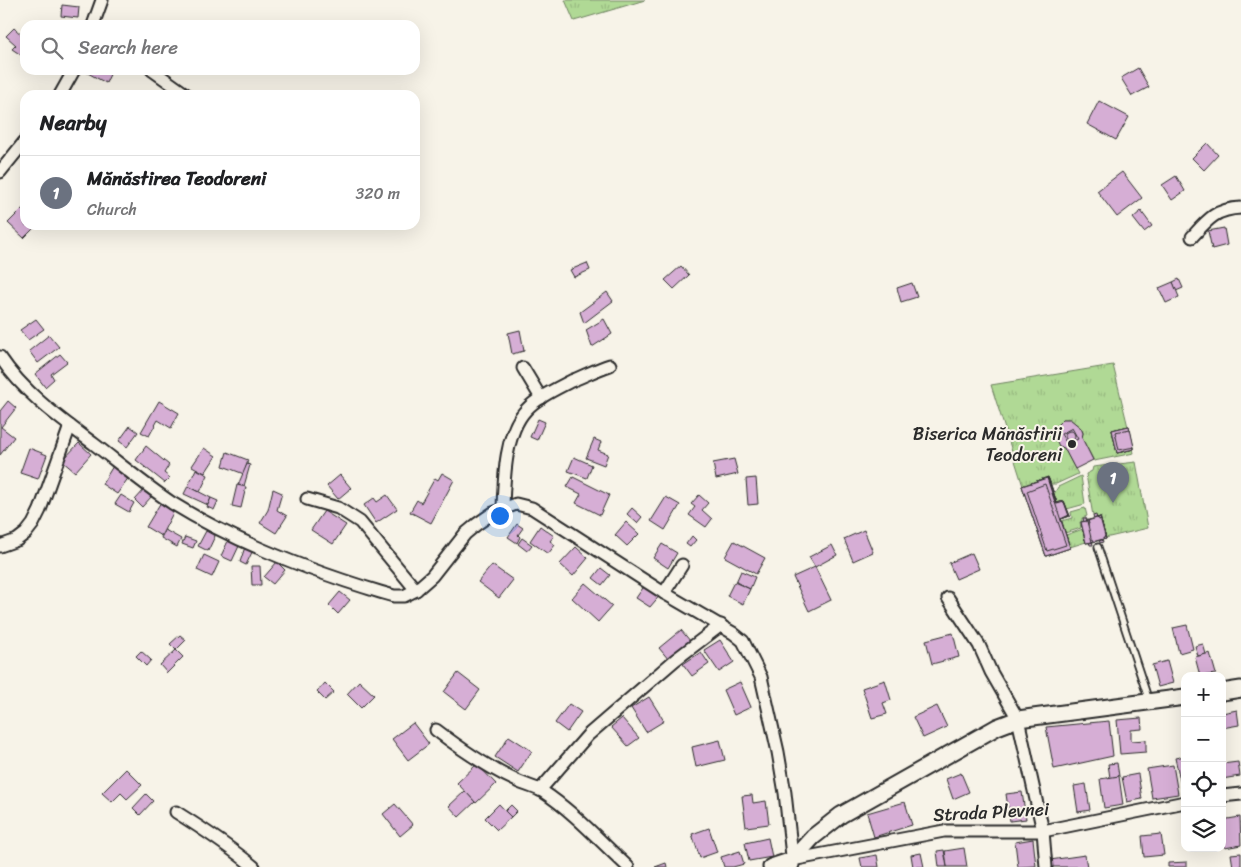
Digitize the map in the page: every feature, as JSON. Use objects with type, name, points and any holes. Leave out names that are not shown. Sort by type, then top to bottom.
[{"type":"street","points":[[95,20],[102,0]]},
{"type":"street","points":[[63,90],[71,75]]},
{"type":"street","points":[[159,75],[180,90]]},
{"type":"street","points":[[0,172],[20,147]]},
{"type":"street","points":[[1192,237],[1217,213],[1227,208],[1241,208]]},
{"type":"street","points":[[0,357],[22,385],[70,426],[138,479],[173,503],[243,542],[281,559],[387,594],[404,596],[416,590],[432,576],[465,534],[493,512],[516,504],[532,508],[664,593],[721,625],[743,641],[760,677],[778,752],[793,864]]},
{"type":"street","points":[[503,508],[506,469],[513,430],[526,410],[558,387],[610,365]]},
{"type":"street","points":[[523,368],[541,398]]},
{"type":"street","points":[[0,546],[17,540],[33,524],[40,510],[70,426]]},
{"type":"street","points":[[307,499],[338,508],[360,522],[416,590]]},
{"type":"street","points":[[664,593],[682,565]]},
{"type":"street","points":[[948,598],[978,646],[1018,719],[1043,830],[1046,867]]},
{"type":"street","points":[[540,790],[588,735],[675,660],[721,625]]},
{"type":"street","points":[[1226,691],[1241,689]]},
{"type":"street","points":[[793,864],[812,837],[841,815],[997,727],[1018,719],[1181,697]]},
{"type":"street","points":[[436,730],[486,764],[516,781],[540,790],[559,803],[628,867]]},
{"type":"street","points":[[1226,796],[1241,794]]},
{"type":"street","name":"Strada Plevnei","points":[[771,867],[944,832],[1043,830],[1181,803]]},
{"type":"street","points":[[176,812],[226,845],[254,867]]},
{"type":"lane","points":[[1098,546],[1149,701]]},
{"type":"green space","points":[[565,0],[645,0],[574,21]]},
{"type":"green space","points":[[1113,365],[1128,427],[1112,430],[1117,453],[1133,449],[1134,453],[1094,461],[1082,438],[1081,428],[1070,419],[1063,419],[1056,426],[1057,443],[1064,448],[1078,474],[1056,484],[1051,484],[1048,477],[1023,486],[991,385]]},
{"type":"green space","points":[[1136,462],[1148,528],[1105,538],[1100,518],[1093,516],[1086,474],[1092,471],[1093,467]]},
{"type":"green space","points":[[1081,476],[1085,504],[1067,509],[1064,501],[1057,503],[1054,494],[1058,487]]},
{"type":"green space","points":[[1085,508],[1087,516],[1082,518],[1080,522],[1081,528],[1065,533],[1061,521],[1072,518],[1071,512]]},
{"type":"green space","points":[[1083,529],[1086,542],[1070,547],[1066,535]]},
{"type":"building","points":[[62,5],[79,7],[78,18],[61,16]]},
{"type":"building","points":[[14,28],[20,33],[20,54],[12,49],[16,45],[6,36]]},
{"type":"building","points":[[1138,68],[1149,87],[1132,96],[1121,78]]},
{"type":"building","points":[[91,75],[110,75],[106,83]]},
{"type":"building","points":[[1099,101],[1129,117],[1116,140],[1087,124]]},
{"type":"building","points":[[1207,143],[1218,155],[1204,170],[1192,158]]},
{"type":"building","points":[[1122,172],[1142,198],[1117,217],[1097,191]]},
{"type":"building","points":[[1176,176],[1185,191],[1172,200],[1162,185]]},
{"type":"building","points":[[20,211],[20,230],[32,230],[24,238],[8,223]]},
{"type":"building","points":[[1141,211],[1152,226],[1144,232],[1133,218]]},
{"type":"building","points":[[1224,228],[1227,245],[1212,249],[1208,231]]},
{"type":"building","points":[[587,263],[590,270],[574,277],[570,270]]},
{"type":"building","points":[[681,266],[689,275],[674,289],[665,280]]},
{"type":"building","points":[[1179,279],[1183,288],[1176,291],[1173,282]]},
{"type":"building","points":[[1173,282],[1179,297],[1166,303],[1159,288]]},
{"type":"building","points":[[912,283],[917,297],[901,302],[897,288]]},
{"type":"building","points":[[607,292],[613,301],[584,323],[580,312]]},
{"type":"building","points":[[36,319],[44,329],[28,340],[20,330]]},
{"type":"building","points":[[604,319],[612,334],[592,347],[586,330]]},
{"type":"building","points":[[520,330],[524,351],[512,354],[508,333]]},
{"type":"building","points":[[49,335],[59,347],[38,363],[29,351]]},
{"type":"building","points":[[60,354],[67,362],[51,374],[54,379],[45,387],[35,374]]},
{"type":"building","points":[[8,401],[16,408],[1,427],[14,437],[0,455],[0,411]]},
{"type":"building","points":[[159,401],[179,413],[171,428],[158,420],[149,436],[141,432]]},
{"type":"building","points":[[538,419],[545,422],[537,440],[530,437]]},
{"type":"building","name":"Biserica Mănăstirii Teodoreni","points":[[1063,419],[1070,419],[1081,428],[1082,438],[1093,460],[1075,469],[1064,448],[1059,446],[1056,440],[1056,426]]},
{"type":"building","points":[[130,426],[138,432],[127,447],[119,441]]},
{"type":"building","points":[[1129,426],[1134,449],[1117,453],[1112,430]]},
{"type":"building","points":[[1129,426],[1113,431],[1117,452],[1133,449],[1134,447],[1134,449],[1117,453],[1112,430]]},
{"type":"building","points":[[1129,426],[1134,449],[1117,453],[1112,430]]},
{"type":"building","points":[[1072,428],[1078,439],[1067,444],[1061,434]]},
{"type":"building","points":[[1130,429],[1134,447],[1119,450],[1115,432]]},
{"type":"building","points":[[1068,431],[1072,431],[1075,436],[1074,440],[1068,441],[1065,438],[1065,434]]},
{"type":"building","points":[[594,439],[601,442],[598,450],[608,454],[604,465],[586,458]]},
{"type":"building","points":[[79,443],[91,454],[75,472],[62,461]]},
{"type":"building","points":[[146,446],[169,465],[164,473],[170,478],[165,483],[136,460]]},
{"type":"building","points":[[29,448],[47,455],[38,479],[20,473]]},
{"type":"building","points":[[204,448],[216,456],[205,473],[192,466]]},
{"type":"building","points":[[227,452],[248,460],[244,474],[223,466]]},
{"type":"building","points":[[574,457],[592,465],[587,478],[568,471]]},
{"type":"building","points":[[734,459],[738,474],[716,479],[713,463]]},
{"type":"building","points":[[247,464],[250,465],[244,486],[238,485]]},
{"type":"building","points":[[113,466],[129,477],[117,494],[102,484]]},
{"type":"building","points":[[196,469],[208,475],[200,492],[188,486]]},
{"type":"building","points":[[442,473],[454,480],[431,523],[410,512],[417,500],[421,503],[435,478],[438,480]]},
{"type":"building","points":[[340,475],[351,488],[338,499],[327,486]]},
{"type":"building","points":[[573,477],[609,495],[600,515],[576,503],[581,494],[567,487]]},
{"type":"building","points":[[1048,477],[1057,504],[1047,478]]},
{"type":"building","points":[[1048,477],[1057,503],[1064,501],[1070,516],[1061,519],[1070,548],[1046,556],[1022,486]]},
{"type":"building","points":[[756,478],[758,504],[748,505],[746,479]]},
{"type":"building","points":[[1047,478],[1056,504],[1064,501],[1069,515],[1061,519],[1070,548],[1046,556],[1022,486]]},
{"type":"building","points":[[1047,478],[1070,548],[1046,556],[1022,486]]},
{"type":"building","points":[[1047,478],[1057,503],[1064,501],[1070,516],[1061,519],[1069,516],[1064,502],[1057,504]]},
{"type":"building","points":[[1045,484],[1066,545],[1047,551],[1027,491]]},
{"type":"building","points":[[237,485],[246,487],[241,508],[232,506]]},
{"type":"building","points":[[188,486],[211,498],[208,505],[184,494]]},
{"type":"building","points":[[273,489],[282,493],[277,510],[287,516],[276,533],[260,523],[268,510]]},
{"type":"building","points":[[144,490],[152,496],[142,507],[135,500]]},
{"type":"building","points":[[121,495],[134,503],[129,512],[115,504]]},
{"type":"building","points":[[387,495],[397,509],[376,523],[364,505],[374,498],[377,502]]},
{"type":"building","points":[[699,495],[708,503],[702,510],[712,519],[706,527],[689,515],[695,507],[691,504]]},
{"type":"building","points":[[666,497],[680,505],[665,530],[651,521]]},
{"type":"building","points":[[211,498],[218,501],[214,510],[207,507]]},
{"type":"building","points":[[161,502],[175,509],[161,536],[146,527]]},
{"type":"building","points":[[632,508],[642,517],[637,523],[627,514]]},
{"type":"building","points":[[324,511],[346,525],[333,544],[311,530]]},
{"type":"building","points":[[1096,515],[1103,542],[1100,543],[1093,516]]},
{"type":"building","points":[[1100,517],[1106,539],[1099,540],[1094,519]]},
{"type":"building","points":[[1100,517],[1106,539],[1086,543],[1081,522]]},
{"type":"building","points":[[1100,517],[1106,539],[1086,543],[1082,525],[1084,522]]},
{"type":"building","points":[[1083,518],[1086,518],[1093,545],[1090,545]]},
{"type":"building","points":[[1097,518],[1101,521],[1105,536],[1103,539],[1089,543],[1085,540],[1082,525],[1084,522]]},
{"type":"building","points":[[1097,518],[1101,521],[1105,536],[1098,541],[1097,538],[1102,537],[1098,521],[1093,523],[1093,519]]},
{"type":"building","points":[[1097,518],[1101,521],[1105,536],[1103,539],[1089,543],[1085,540],[1082,525],[1084,522]]},
{"type":"building","points":[[1088,520],[1089,524],[1085,525],[1088,540],[1093,539],[1094,541],[1089,543],[1085,540],[1082,525]]},
{"type":"building","points":[[1087,521],[1092,542],[1086,543],[1081,522]]},
{"type":"building","points":[[626,522],[639,534],[627,546],[615,535]]},
{"type":"building","points":[[517,524],[523,528],[518,535],[520,537],[517,543],[508,537]]},
{"type":"building","points":[[540,526],[554,536],[550,541],[555,545],[548,554],[530,541]]},
{"type":"building","points":[[165,530],[181,539],[177,547],[161,538]]},
{"type":"building","points":[[864,530],[873,552],[853,561],[844,539]]},
{"type":"building","points":[[206,531],[215,536],[208,551],[198,546]]},
{"type":"building","points":[[692,536],[696,540],[690,547],[686,544]]},
{"type":"building","points":[[185,537],[196,541],[193,548],[182,544]]},
{"type":"building","points":[[522,538],[532,545],[527,551],[518,544]]},
{"type":"building","points":[[228,541],[239,546],[232,561],[221,556]]},
{"type":"building","points":[[734,541],[765,558],[756,574],[725,557]]},
{"type":"building","points":[[662,544],[677,553],[668,568],[653,558]]},
{"type":"building","points":[[832,545],[837,555],[815,567],[809,557]]},
{"type":"building","points":[[245,547],[253,550],[246,565],[240,562]]},
{"type":"building","points":[[576,547],[588,558],[573,576],[560,564]]},
{"type":"building","points":[[972,553],[979,569],[956,579],[949,563]]},
{"type":"building","points":[[204,555],[219,562],[212,577],[197,570]]},
{"type":"building","points":[[277,562],[285,570],[273,584],[264,577]]},
{"type":"building","points":[[492,565],[513,580],[499,598],[478,582]]},
{"type":"building","points":[[251,566],[260,566],[261,585],[252,585]]},
{"type":"building","points":[[815,567],[831,600],[809,611],[793,577]]},
{"type":"building","points":[[601,568],[610,575],[602,585],[593,578]]},
{"type":"building","points":[[741,571],[755,577],[750,589],[736,582]]},
{"type":"building","points":[[734,582],[750,589],[743,604],[727,596]]},
{"type":"building","points":[[585,583],[612,606],[598,622],[572,598]]},
{"type":"building","points":[[645,585],[661,594],[650,607],[636,598]]},
{"type":"building","points":[[340,592],[350,600],[338,614],[329,605]]},
{"type":"building","points":[[1187,625],[1193,649],[1179,653],[1173,628]]},
{"type":"building","points":[[681,630],[691,642],[669,660],[659,648]]},
{"type":"building","points":[[953,633],[959,657],[932,664],[926,640]]},
{"type":"building","points":[[180,635],[186,640],[176,650],[170,644]]},
{"type":"building","points":[[720,640],[734,662],[719,672],[704,650]]},
{"type":"building","points":[[1203,644],[1206,654],[1198,656],[1195,646]]},
{"type":"building","points":[[176,650],[183,657],[167,673],[160,665]]},
{"type":"building","points":[[141,651],[151,660],[146,666],[136,656]]},
{"type":"building","points":[[701,652],[709,664],[692,676],[683,664]]},
{"type":"building","points":[[1210,653],[1215,672],[1199,672],[1195,657]]},
{"type":"building","points":[[1167,661],[1173,683],[1158,687],[1152,665]]},
{"type":"building","points":[[458,673],[480,690],[466,709],[444,692]]},
{"type":"building","points":[[885,680],[891,700],[883,703],[887,714],[872,718],[862,688]]},
{"type":"building","points":[[359,681],[374,695],[361,708],[347,694]]},
{"type":"building","points":[[740,682],[751,707],[734,715],[723,690]]},
{"type":"building","points":[[325,683],[334,692],[325,700],[317,692]]},
{"type":"building","points":[[649,697],[664,721],[646,732],[631,708]]},
{"type":"building","points":[[569,704],[581,712],[567,732],[555,723]]},
{"type":"building","points":[[937,706],[947,727],[923,738],[913,717]]},
{"type":"building","points":[[1237,710],[1239,725],[1226,727],[1226,712]]},
{"type":"building","points":[[622,718],[639,738],[628,746],[611,727]]},
{"type":"building","points":[[1141,718],[1142,729],[1131,730],[1131,741],[1146,740],[1146,752],[1120,754],[1117,720]]},
{"type":"building","points":[[1109,721],[1113,756],[1054,769],[1046,727]]},
{"type":"building","points":[[413,723],[429,744],[408,760],[392,739]]},
{"type":"building","points":[[509,736],[532,751],[518,772],[495,757]]},
{"type":"building","points":[[720,740],[725,760],[696,767],[692,747]]},
{"type":"building","points":[[1181,757],[1181,784],[1175,758]]},
{"type":"building","points":[[1238,762],[1240,776],[1226,778],[1226,764]]},
{"type":"building","points":[[1117,763],[1119,776],[1110,778],[1108,764]]},
{"type":"building","points":[[477,764],[496,784],[476,803],[457,783]]},
{"type":"building","points":[[1173,765],[1178,794],[1152,798],[1147,769]]},
{"type":"building","points":[[126,769],[142,785],[127,799],[121,793],[112,802],[102,793]]},
{"type":"building","points":[[961,773],[969,792],[953,799],[946,779]]},
{"type":"building","points":[[1138,774],[1142,799],[1127,802],[1122,777]]},
{"type":"building","points":[[1119,776],[1123,805],[1104,808],[1100,779]]},
{"type":"building","points":[[1086,784],[1090,810],[1078,812],[1074,786]]},
{"type":"building","points":[[465,791],[475,802],[459,817],[449,806]]},
{"type":"building","points":[[1022,792],[1026,819],[1010,821],[1006,794]]},
{"type":"building","points":[[146,794],[153,801],[140,815],[133,808]]},
{"type":"building","points":[[752,795],[753,803],[766,801],[769,824],[746,827],[742,796]]},
{"type":"building","points":[[905,802],[912,825],[874,837],[867,813]]},
{"type":"building","points":[[395,804],[413,825],[400,836],[383,814]]},
{"type":"building","points":[[499,804],[511,817],[497,830],[485,818]]},
{"type":"building","points":[[511,805],[517,811],[511,817],[505,811]]},
{"type":"building","points":[[1240,817],[1241,845],[1226,848],[1226,819]]},
{"type":"building","points":[[709,828],[717,852],[700,858],[692,834]]},
{"type":"building","points":[[1161,834],[1164,855],[1144,857],[1142,836]]},
{"type":"building","points":[[768,838],[772,857],[749,861],[745,843]]},
{"type":"building","points":[[1033,839],[1036,866],[1018,867],[1015,842]]},
{"type":"building","points":[[964,848],[967,867],[947,867],[945,851]]},
{"type":"building","points":[[944,850],[947,867],[939,867],[937,851]]},
{"type":"building","points":[[740,851],[744,864],[724,867],[721,857]]},
{"type":"building","points":[[921,853],[924,867],[913,867],[911,855]]},
{"type":"building","points":[[1241,853],[1241,867],[1233,867],[1231,854]]},
{"type":"building","points":[[877,855],[879,867],[862,867],[860,858]]},
{"type":"building","points":[[1085,855],[1087,867],[1051,867],[1050,860]]},
{"type":"building","points":[[1187,862],[1187,867],[1168,867],[1168,863]]},
{"type":"building","points":[[666,863],[667,867],[655,867]]},
{"type":"place","name":"Biserica Mănăstirii Teodoreni","points":[[1072,444]]},
{"type":"place","name":"Mănăstirea Teodoreni","points":[[1113,503]]}]
